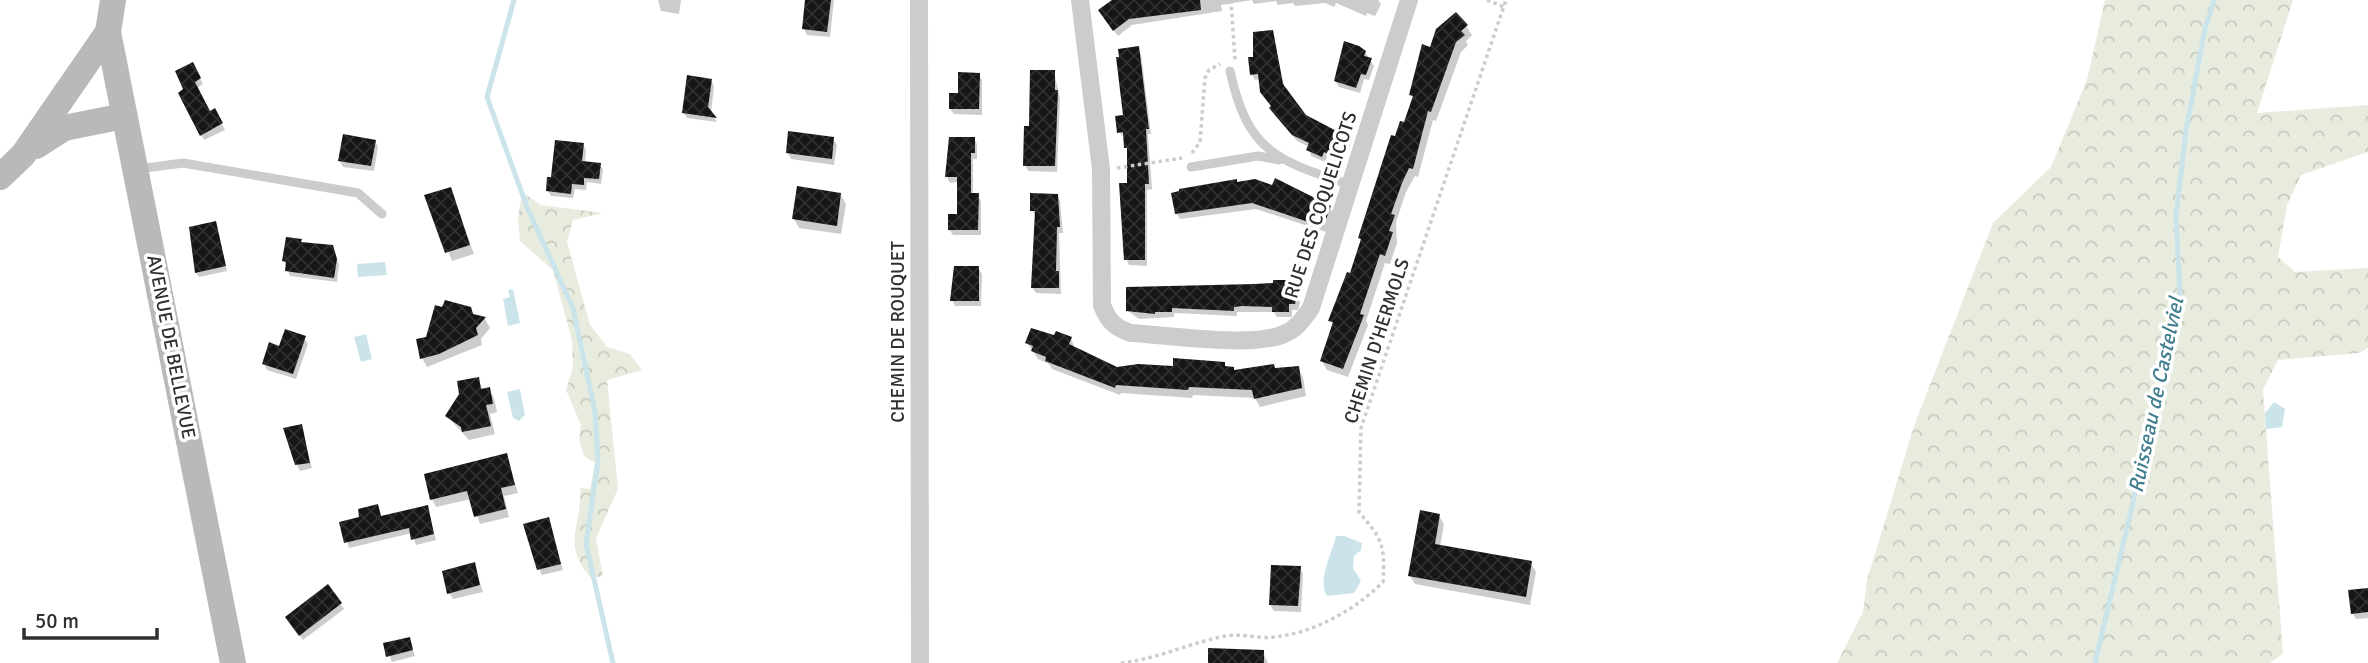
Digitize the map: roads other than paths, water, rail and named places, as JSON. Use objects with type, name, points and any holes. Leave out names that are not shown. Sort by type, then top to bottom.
[{"type":"street","points":[[23,155],[108,32],[113,0]]},
{"type":"street","name":"CHEMIN DE ROUQUET","points":[[919,0],[920,663]]},
{"type":"street","name":"RUE DES COQUELICOTS","points":[[1080,0],[1101,169],[1102,305],[1106,317],[1117,328],[1131,333],[1257,340],[1273,339],[1298,326],[1311,308],[1409,0]]},
{"type":"street","name":"AVENUE DE BELLEVUE","points":[[108,32],[233,663]]},
{"type":"street","points":[[70,88],[94,122]]},
{"type":"street","points":[[0,177],[23,155],[64,128],[124,116]]},
{"type":"lane","points":[[1230,71],[1244,118],[1272,154],[1293,165]]},
{"type":"lane","points":[[1191,167],[1258,156],[1350,185]]},
{"type":"lane","points":[[136,170],[183,163],[358,193],[382,214]]},
{"type":"water","points":[[385,262],[387,275],[358,277],[357,264]]},
{"type":"water","points":[[513,289],[520,323],[508,326],[503,299],[510,297],[508,290]]},
{"type":"water","points":[[366,334],[372,359],[361,362],[354,337]]},
{"type":"water","points":[[520,389],[525,415],[519,421],[513,418],[507,392]]},
{"type":"water","points":[[2274,402],[2285,409],[2282,427],[2266,429],[2265,413]]},
{"type":"water","points":[[1336,536],[1362,543],[1361,550],[1354,556],[1353,568],[1361,581],[1354,593],[1327,596],[1324,574]]},
{"type":"waterway","points":[[514,0],[487,97],[527,207],[573,308],[595,412],[598,461],[586,544],[613,663]]},
{"type":"waterway","name":"Ruisseau de Castelviel","points":[[2095,663],[2180,294],[2176,216],[2186,130],[2205,29],[2214,0]]}]
